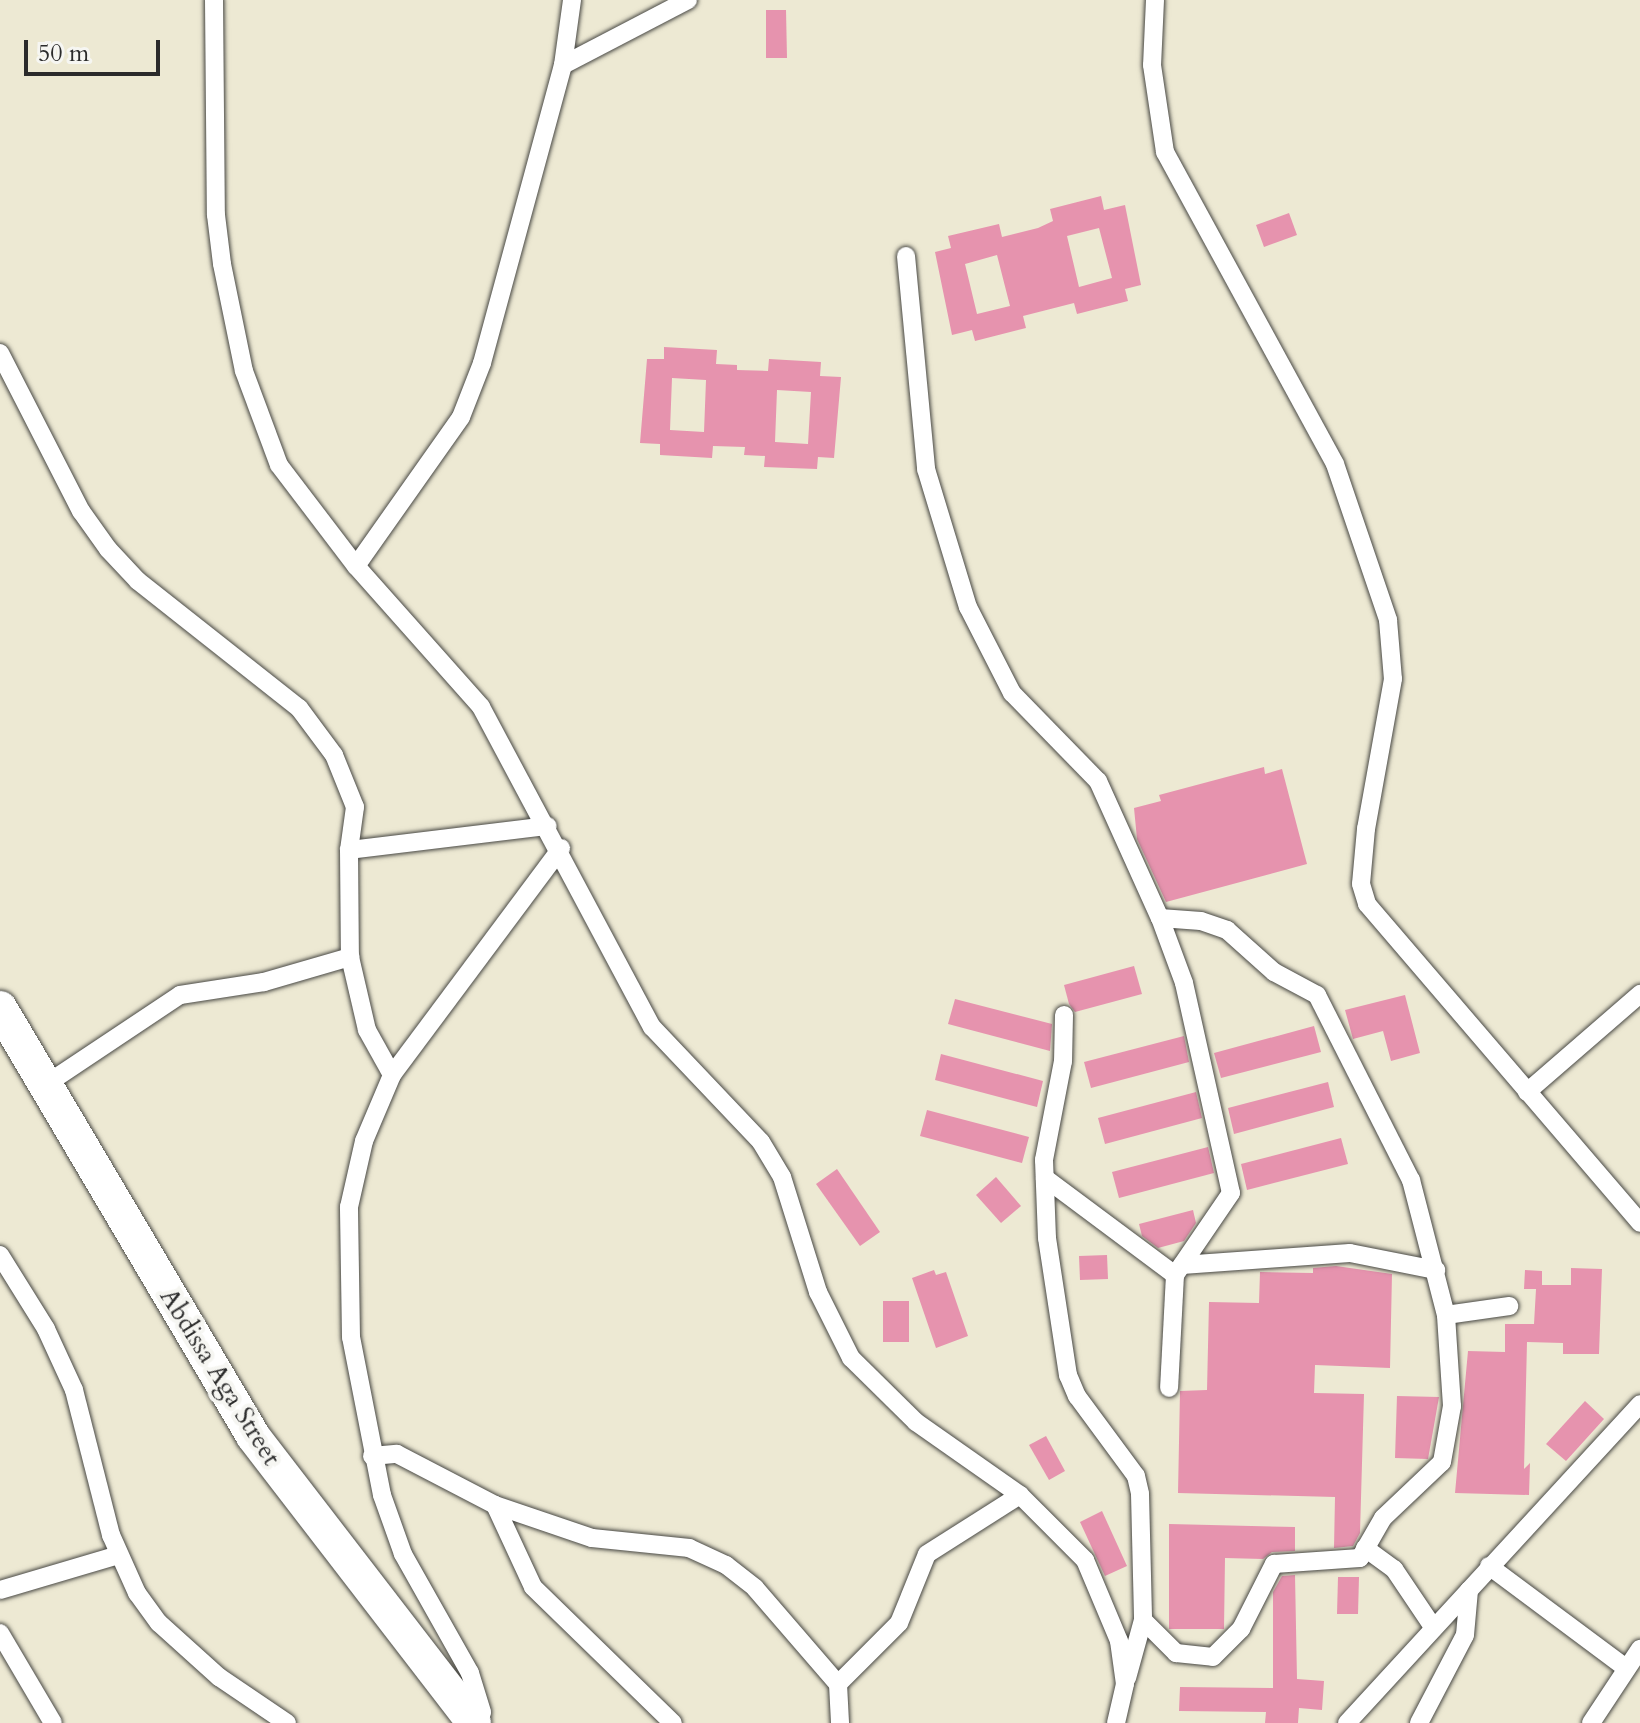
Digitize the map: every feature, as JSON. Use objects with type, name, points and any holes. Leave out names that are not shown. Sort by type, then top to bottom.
[{"type":"highway","name":"Abdissa Aga Street","points":[[0,1008],[253,1436],[476,1723]]},
{"type":"street","points":[[214,0],[216,215],[231,321],[259,420],[279,465],[356,566],[481,707],[561,848],[652,1027],[692,1075],[728,1103],[782,1177],[818,1292],[851,1358],[916,1422],[1020,1495],[1085,1560],[1115,1627],[1125,1684]]},
{"type":"street","points":[[356,566],[461,417],[482,363],[563,65],[572,0]]},
{"type":"street","points":[[563,65],[688,0]]},
{"type":"street","points":[[1155,0],[1152,65],[1165,152],[1335,464],[1388,620],[1393,679],[1366,829],[1361,884],[1367,904],[1640,1223]]},
{"type":"street","points":[[906,256],[926,469],[968,607],[1012,693],[1098,781],[1160,918],[1184,983],[1231,1180],[1225,1206],[1178,1270],[1169,1388]]},
{"type":"street","points":[[0,353],[81,511],[121,565],[299,708],[321,732],[355,807],[349,850],[350,957],[367,1030],[392,1075]]},
{"type":"street","points":[[349,850],[548,826]]},
{"type":"street","points":[[476,1723],[482,1712],[470,1673],[403,1554],[372,1456],[351,1337],[347,1234],[357,1162],[392,1075],[561,848]]},
{"type":"street","points":[[1143,1620],[1176,1653],[1213,1657],[1241,1629],[1274,1564],[1350,1562],[1365,1548],[1383,1518],[1442,1462],[1452,1406],[1446,1315],[1411,1180],[1348,1059],[1328,1007],[1317,995],[1274,972],[1227,930],[1201,921],[1160,918]]},
{"type":"street","points":[[45,1085],[180,995],[264,982],[350,957]]},
{"type":"street","points":[[1527,1092],[1640,994]]},
{"type":"street","points":[[1064,1015],[1063,1061],[1045,1178],[1048,1252],[1068,1375],[1077,1396],[1136,1476],[1143,1620],[1116,1723]]},
{"type":"street","points":[[1045,1178],[1178,1270],[1350,1253],[1436,1270]]},
{"type":"street","points":[[0,1255],[46,1329],[74,1390],[118,1555],[159,1623],[219,1677],[287,1723]]},
{"type":"street","points":[[1446,1315],[1509,1306]]},
{"type":"street","points":[[1347,1723],[1640,1404]]},
{"type":"street","points":[[372,1456],[397,1454],[495,1505],[592,1538],[689,1548],[726,1565],[755,1588],[838,1684],[840,1723]]},
{"type":"street","points":[[838,1684],[899,1623],[927,1554],[1020,1495]]},
{"type":"street","points":[[495,1505],[533,1587],[673,1723]]},
{"type":"street","points":[[1365,1548],[1394,1569],[1433,1627]]},
{"type":"street","points":[[0,1590],[118,1555]]},
{"type":"street","points":[[1489,1566],[1626,1668]]},
{"type":"street","points":[[1419,1723],[1465,1635],[1469,1590]]},
{"type":"street","points":[[0,1633],[53,1723]]},
{"type":"street","points":[[1591,1723],[1640,1649]]},
{"type":"building","points":[[766,10],[786,10],[787,58],[766,58]]},
{"type":"building","points":[[1101,196],[1104,210],[1125,205],[1141,285],[1125,289],[1128,301],[1077,314],[1074,303],[1023,316],[1026,328],[975,341],[972,330],[952,335],[935,252],[951,248],[948,236],[999,224],[1002,237],[1038,228],[1053,221],[1050,209]],"holes":[[[1099,228],[1112,278],[1079,287],[1067,236]],[[997,255],[1010,306],[977,314],[965,264]]]},
{"type":"building","points":[[1289,213],[1297,235],[1264,247],[1256,225]]},
{"type":"building","points":[[664,347],[717,350],[716,364],[737,365],[737,370],[768,371],[769,359],[821,362],[820,376],[841,377],[834,458],[818,457],[817,469],[764,467],[765,456],[744,455],[745,447],[713,446],[712,458],[660,455],[660,444],[640,443],[647,359],[664,359]],"holes":[[[672,378],[706,380],[704,432],[670,430]],[[777,390],[811,392],[808,444],[775,442]]]},
{"type":"building","points":[[1264,767],[1265,774],[1282,769],[1307,864],[1166,902],[1137,839],[1134,808],[1161,801],[1159,795]]},
{"type":"building","points":[[1134,966],[1142,994],[1075,1012],[1069,1004],[1064,985]]},
{"type":"building","points":[[1405,995],[1420,1053],[1391,1061],[1383,1031],[1353,1039],[1345,1010]]},
{"type":"building","points":[[955,999],[1052,1024],[1050,1051],[948,1024]]},
{"type":"building","points":[[1314,1026],[1321,1052],[1221,1078],[1214,1053]]},
{"type":"building","points":[[1184,1036],[1189,1062],[1091,1088],[1084,1062]]},
{"type":"building","points":[[941,1054],[1043,1081],[1037,1107],[935,1080]]},
{"type":"building","points":[[1328,1082],[1334,1107],[1234,1134],[1228,1108]]},
{"type":"building","points":[[1196,1092],[1202,1118],[1105,1144],[1098,1118]]},
{"type":"building","points":[[927,1110],[1029,1137],[1022,1163],[920,1136]]},
{"type":"building","points":[[1341,1138],[1348,1164],[1247,1190],[1241,1164]]},
{"type":"building","points":[[1208,1147],[1214,1173],[1119,1198],[1112,1172]]},
{"type":"building","points":[[837,1169],[880,1232],[860,1246],[816,1184]]},
{"type":"building","points":[[996,1177],[1021,1206],[1001,1223],[976,1195]]},
{"type":"building","points":[[1193,1210],[1196,1223],[1184,1241],[1158,1248],[1142,1236],[1139,1224]]},
{"type":"building","points":[[1107,1255],[1108,1279],[1080,1280],[1079,1256]]},
{"type":"building","points":[[1336,1266],[1392,1274],[1390,1368],[1315,1365],[1314,1393],[1364,1394],[1360,1533],[1353,1546],[1334,1548],[1335,1497],[1178,1493],[1180,1391],[1207,1390],[1209,1302],[1259,1303],[1260,1272],[1313,1273],[1313,1268]]},
{"type":"building","points":[[1571,1268],[1602,1269],[1599,1354],[1563,1354],[1563,1343],[1527,1342],[1524,1469],[1530,1463],[1529,1495],[1455,1493],[1468,1351],[1505,1352],[1505,1324],[1534,1324],[1536,1289],[1524,1289],[1525,1270],[1542,1271],[1542,1285],[1571,1285]]},
{"type":"building","points":[[934,1270],[936,1275],[946,1272],[968,1336],[936,1348],[912,1278]]},
{"type":"building","points":[[883,1301],[909,1301],[909,1342],[883,1342]]},
{"type":"building","points":[[1397,1396],[1439,1397],[1428,1459],[1395,1458]]},
{"type":"building","points":[[1585,1401],[1604,1419],[1566,1461],[1546,1444]]},
{"type":"building","points":[[1046,1436],[1065,1471],[1049,1480],[1029,1445]]},
{"type":"building","points":[[1102,1511],[1127,1566],[1105,1576],[1080,1522]]},
{"type":"building","points":[[1169,1524],[1295,1527],[1295,1551],[1272,1552],[1263,1559],[1225,1558],[1224,1629],[1169,1629]]},
{"type":"building","points":[[1295,1575],[1297,1679],[1324,1681],[1322,1710],[1299,1708],[1298,1723],[1265,1723],[1266,1712],[1179,1711],[1180,1687],[1273,1688],[1273,1592],[1282,1576]]},
{"type":"building","points":[[1338,1577],[1359,1577],[1358,1614],[1337,1614]]}]
